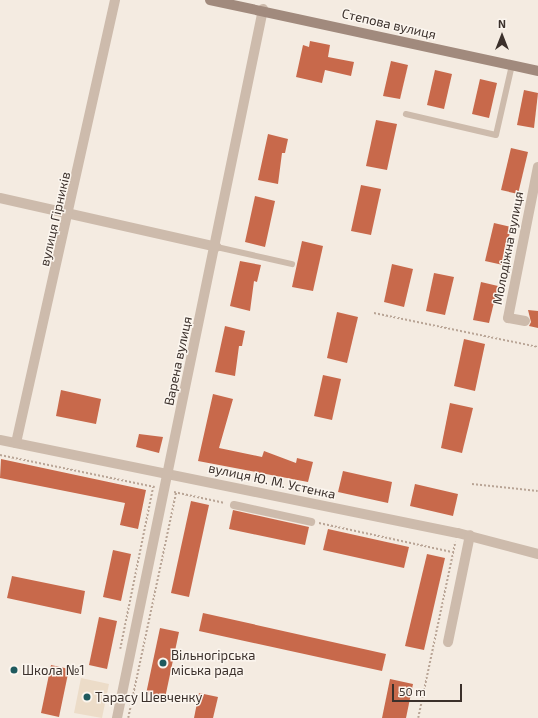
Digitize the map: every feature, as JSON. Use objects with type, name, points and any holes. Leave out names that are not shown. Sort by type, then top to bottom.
[{"type":"main road","name":"Степова вулиця","points":[[210,0],[263,9],[538,71]]},
{"type":"street","name":"вулиця Гірників","points":[[16,442],[70,212],[115,0]]},
{"type":"street","name":"Варена вулиця","points":[[117,718],[158,488],[167,473],[217,247],[263,9]]},
{"type":"street","name":"Молодіжна вулиця","points":[[525,321],[508,318],[538,167]]},
{"type":"street","points":[[0,198],[70,212],[217,247]]},
{"type":"street","name":"вулиця Ю. М. Устенка","points":[[0,440],[16,442],[470,535],[538,554]]},
{"type":"street","points":[[234,505],[311,522]]},
{"type":"street","points":[[448,642],[470,535]]},
{"type":"lane","points":[[406,114],[496,135],[512,66]]},
{"type":"lane","points":[[217,247],[292,264]]},
{"type":"path","points":[[374,313],[538,347]]},
{"type":"path","points":[[0,455],[234,505]]},
{"type":"path","points":[[472,484],[538,491]]},
{"type":"path","points":[[119,655],[158,488]]},
{"type":"path","points":[[128,718],[176,492]]},
{"type":"path","points":[[311,522],[452,552]]},
{"type":"path","points":[[418,718],[452,552],[458,533]]},
{"type":"shaded area","points":[[81,678],[109,684],[102,718],[74,713]]},
{"type":"building","points":[[310,41],[330,45],[328,57],[354,62],[351,76],[325,70],[322,83],[296,77],[303,45],[309,47]]},
{"type":"building","points":[[391,61],[408,65],[400,99],[383,96]]},
{"type":"building","points":[[435,70],[452,74],[444,109],[427,105]]},
{"type":"building","points":[[480,79],[497,83],[489,118],[472,114]]},
{"type":"building","points":[[524,90],[538,93],[534,128],[517,125]]},
{"type":"building","points":[[376,120],[397,124],[387,170],[366,166]]},
{"type":"building","points":[[268,134],[288,139],[285,153],[282,153],[278,184],[258,180]]},
{"type":"building","points":[[511,148],[528,152],[518,194],[501,190]]},
{"type":"building","points":[[361,185],[381,189],[371,235],[351,231]]},
{"type":"building","points":[[255,196],[275,201],[265,247],[245,242]]},
{"type":"building","points":[[494,223],[511,227],[503,265],[485,261]]},
{"type":"building","points":[[302,241],[323,246],[313,291],[292,287]]},
{"type":"building","points":[[240,261],[261,265],[257,282],[254,281],[250,311],[230,306]]},
{"type":"building","points":[[392,264],[413,269],[404,307],[384,302]]},
{"type":"building","points":[[434,273],[454,277],[445,315],[426,311]]},
{"type":"building","points":[[481,282],[498,286],[489,323],[473,320]]},
{"type":"building","points":[[528,310],[538,311],[538,328],[529,326],[531,322]]},
{"type":"building","points":[[337,312],[358,317],[347,363],[327,358]]},
{"type":"building","points":[[225,326],[245,331],[242,346],[239,346],[235,376],[215,372]]},
{"type":"building","points":[[464,339],[485,344],[475,391],[454,386]]},
{"type":"building","points":[[323,375],[341,379],[332,420],[314,416]]},
{"type":"building","points":[[61,390],[101,399],[96,424],[56,416]]},
{"type":"building","points":[[213,394],[233,399],[219,448],[262,457],[264,451],[296,463],[297,458],[313,462],[308,482],[198,461]]},
{"type":"building","points":[[450,403],[473,408],[462,453],[441,448]]},
{"type":"building","points":[[139,434],[163,437],[159,453],[136,447]]},
{"type":"building","points":[[1,459],[146,490],[138,529],[120,525],[125,503],[0,478]]},
{"type":"building","points":[[343,471],[392,482],[388,503],[338,492]]},
{"type":"building","points":[[415,484],[458,494],[453,516],[410,506]]},
{"type":"building","points":[[191,501],[209,505],[189,597],[171,593]]},
{"type":"building","points":[[233,510],[309,527],[305,545],[229,529]]},
{"type":"building","points":[[328,529],[409,547],[404,568],[323,550]]},
{"type":"building","points":[[113,550],[131,554],[121,601],[103,597]]},
{"type":"building","points":[[427,554],[445,558],[424,650],[405,646]]},
{"type":"building","points":[[12,576],[85,591],[81,614],[7,598]]},
{"type":"building","points":[[203,613],[386,654],[382,671],[199,631]]},
{"type":"building","points":[[99,617],[117,621],[107,669],[89,665]]},
{"type":"building","name":"Вільногірська міська рада","points":[[160,628],[179,632],[165,698],[146,694]]},
{"type":"building","points":[[51,665],[69,669],[59,717],[41,713]]},
{"type":"building","points":[[390,679],[413,684],[406,718],[382,718]]},
{"type":"building","points":[[199,693],[218,697],[213,718],[194,718]]},
{"type":"place","name":"Вільногірська міська рада","points":[[163,663]]},
{"type":"place","name":"Школа №1","points":[[14,670]]},
{"type":"place","name":"Тарасу Шевченку","points":[[87,697]]}]
